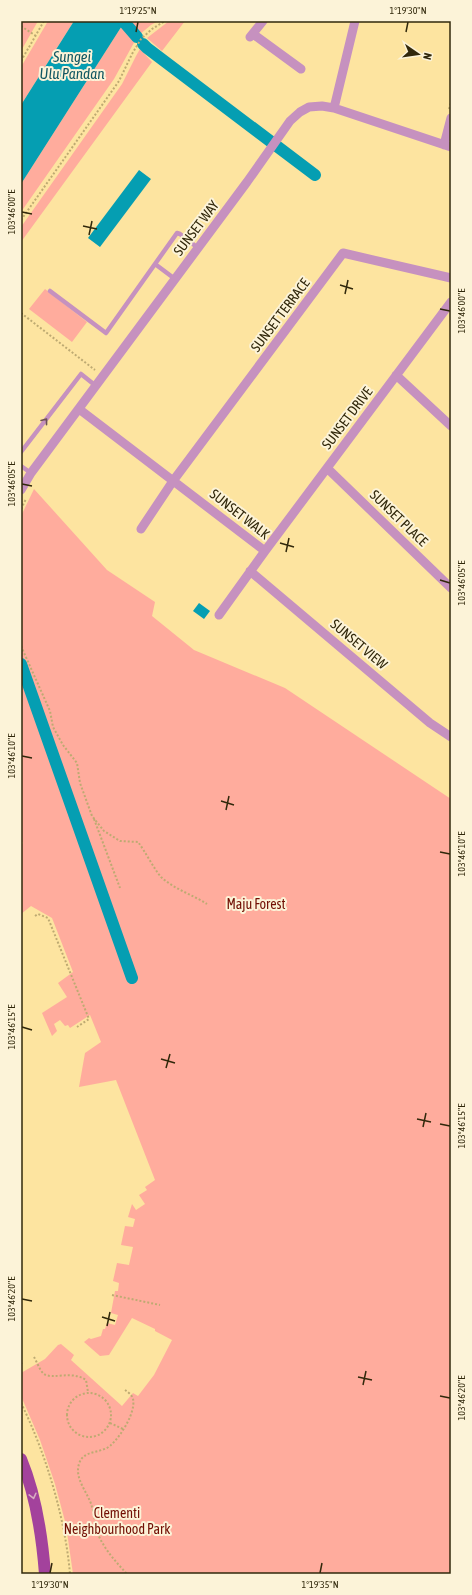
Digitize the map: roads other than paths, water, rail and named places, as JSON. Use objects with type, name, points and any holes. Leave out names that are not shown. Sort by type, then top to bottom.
[{"type":"main road","points":[[21,1459],[27,1474],[39,1522],[45,1574]]},
{"type":"street","points":[[263,21],[251,35],[301,69]]},
{"type":"street","points":[[334,108],[355,21]]},
{"type":"street","name":"SUNSET WAY","points":[[21,490],[31,473],[290,121],[300,112],[309,107],[322,106],[334,108],[447,146]]},
{"type":"street","points":[[447,146],[451,118]]},
{"type":"street","name":"SUNSET TERRACE","points":[[173,481],[344,253],[451,278]]},
{"type":"street","name":"SUNSET DRIVE","points":[[265,551],[451,302]]},
{"type":"street","points":[[396,375],[451,426]]},
{"type":"street","name":"SUNSET WALK","points":[[79,409],[265,551],[219,615]]},
{"type":"street","name":"SUNSET PLACE","points":[[327,468],[451,588]]},
{"type":"street","points":[[141,529],[173,481]]},
{"type":"street","name":"SUNSET VIEW","points":[[250,571],[430,724],[451,737]]},
{"type":"lane","points":[[50,291],[106,333],[177,233],[198,248]]},
{"type":"lane","points":[[155,264],[175,279]]},
{"type":"lane","points":[[21,452],[81,374],[96,386]]},
{"type":"lane","points":[[21,466],[31,473]]},
{"type":"water","name":"Sungei Ulu Pandan","points":[[74,21],[125,21],[21,184],[21,105]]},
{"type":"water","points":[[139,170],[151,179],[100,247],[88,238]]},
{"type":"water","points":[[199,603],[210,611],[204,619],[193,611]]},
{"type":"waterway","points":[[124,22],[137,37]]},
{"type":"waterway","points":[[143,44],[315,175]]},
{"type":"waterway","points":[[21,664],[132,978]]},
{"type":"park label","name":"Maju Forest","points":[[256,904]]},
{"type":"park label","name":"Clementi Neighbourhood Park","points":[[117,1522]]}]
